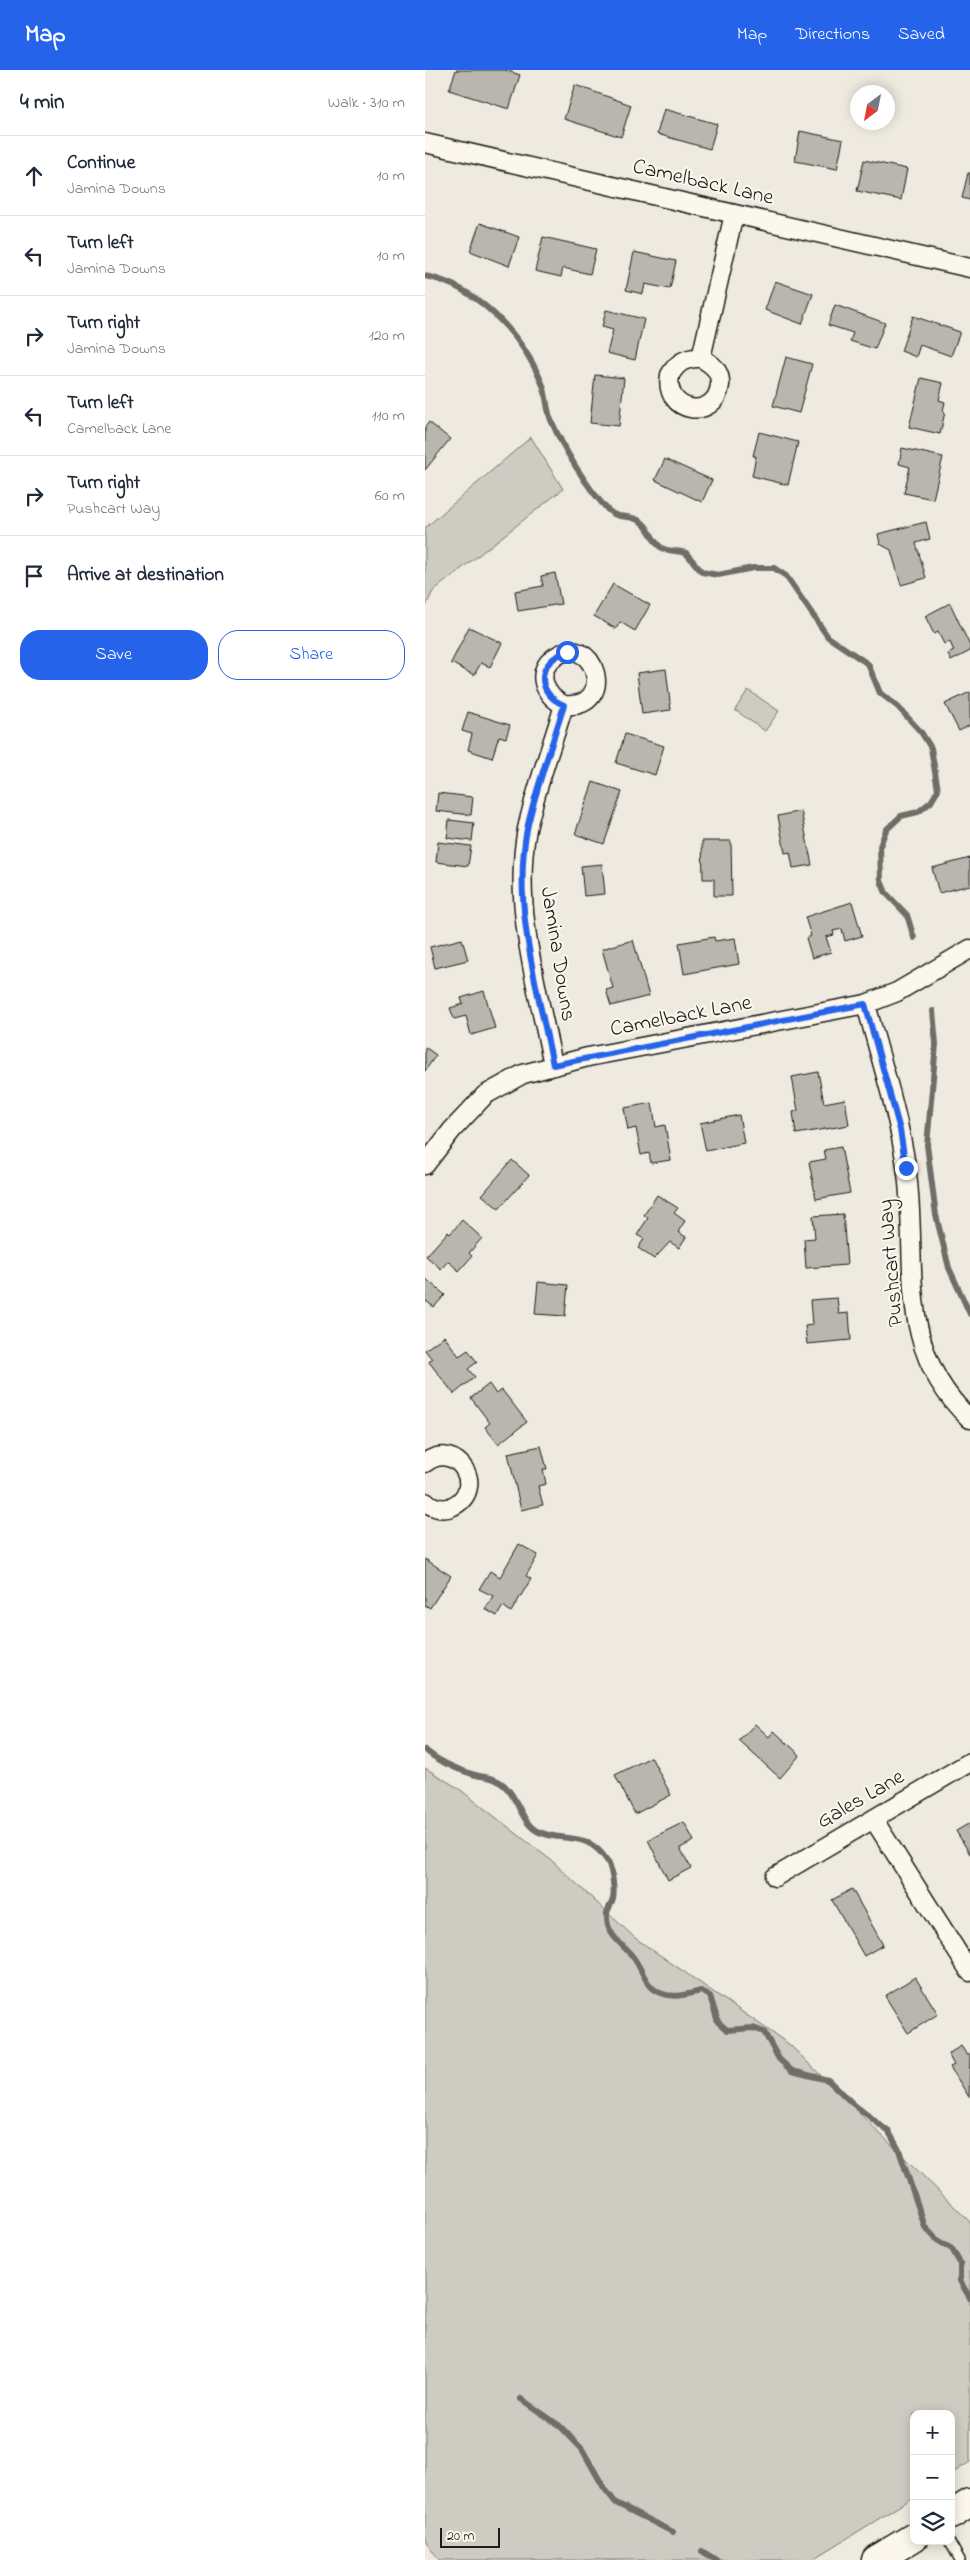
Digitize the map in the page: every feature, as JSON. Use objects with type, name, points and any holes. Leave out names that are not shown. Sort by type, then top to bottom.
[{"type":"highway","points":[[955,2512],[970,2503]]},
{"type":"highway","points":[[876,2560],[910,2539]]},
{"type":"street","name":"Camelback Lane","points":[[425,143],[970,268]]},
{"type":"street","points":[[701,358],[734,214]]},
{"type":"street","name":"Jamina Downs","points":[[553,1065],[528,936],[523,895],[527,830],[564,705]]},
{"type":"street","name":"Camelback Lane","points":[[425,1165],[452,1130],[485,1095],[523,1074],[553,1065],[865,1004],[897,992],[970,949]]},
{"type":"street","name":"Pushcart Way","points":[[865,1004],[900,1130],[906,1168],[910,1275],[914,1307],[923,1349],[938,1379],[960,1409],[970,1419]]},
{"type":"street","points":[[425,1502],[441,1508],[457,1504],[467,1492],[469,1482],[463,1466],[456,1460],[449,1457],[438,1457],[426,1461]]},
{"type":"street","name":"Gales Lane","points":[[775,1877],[970,1762]]},
{"type":"street","points":[[874,1820],[970,1972]]},
{"type":"lane","points":[[951,2545],[959,2560]]},
{"type":"shaded area","points":[[531,437],[563,489],[433,591],[425,608],[425,528]]},
{"type":"shaded area","points":[[748,690],[779,711],[765,731],[735,710]]},
{"type":"shaded area","points":[[425,1768],[458,1788],[552,1861],[635,1938],[790,2045],[970,2222],[970,2462],[955,2471],[955,2410],[910,2410],[910,2499],[812,2560],[439,2560],[425,2540]]},
{"type":"building","points":[[456,70],[505,70],[520,75],[509,109],[449,90]]},
{"type":"building","points":[[575,85],[631,105],[621,137],[564,119]]},
{"type":"building","points":[[664,109],[717,124],[710,149],[657,134]]},
{"type":"building","points":[[800,131],[843,140],[837,169],[795,161]]},
{"type":"building","points":[[864,160],[907,169],[901,200],[857,191]]},
{"type":"building","points":[[968,173],[970,173],[970,200],[962,198]]},
{"type":"building","points":[[480,223],[519,237],[509,266],[470,251]]},
{"type":"building","points":[[543,237],[596,249],[590,274],[563,268],[561,277],[535,271]]},
{"type":"building","points":[[634,252],[676,261],[670,289],[645,284],[643,294],[626,290]]},
{"type":"building","points":[[775,281],[813,294],[802,324],[765,310]]},
{"type":"building","points":[[835,305],[885,323],[875,349],[850,341],[853,333],[828,325]]},
{"type":"building","points":[[606,310],[644,319],[635,360],[607,353],[613,330],[602,327]]},
{"type":"building","points":[[913,316],[960,332],[951,356],[920,345],[916,357],[901,351]]},
{"type":"building","points":[[786,357],[812,364],[799,413],[773,406]]},
{"type":"building","points":[[595,375],[624,378],[619,426],[590,423]]},
{"type":"building","points":[[921,378],[943,383],[939,400],[945,402],[943,411],[945,412],[940,434],[909,427]]},
{"type":"building","points":[[429,422],[450,439],[425,470],[425,427]]},
{"type":"building","points":[[759,432],[798,442],[788,485],[752,476],[756,456],[753,456]]},
{"type":"building","points":[[902,448],[943,457],[933,499],[904,493],[910,467],[899,464]]},
{"type":"building","points":[[665,459],[712,480],[702,502],[655,480]]},
{"type":"building","points":[[926,522],[930,539],[916,543],[926,578],[901,585],[891,550],[880,544],[878,534]]},
{"type":"building","points":[[555,573],[561,604],[518,611],[515,591],[543,586],[541,576]]},
{"type":"building","points":[[613,584],[650,605],[635,631],[620,622],[616,629],[594,616]]},
{"type":"building","points":[[950,603],[970,646],[970,651],[951,661],[948,654],[954,651],[950,642],[944,644],[938,632],[934,634],[925,616]]},
{"type":"building","points":[[469,627],[502,643],[490,667],[481,663],[474,675],[451,663]]},
{"type":"building","points":[[666,669],[671,710],[642,714],[637,673]]},
{"type":"building","points":[[970,692],[970,725],[959,731],[945,704]]},
{"type":"building","points":[[468,712],[510,725],[506,738],[499,736],[492,758],[468,750],[472,734],[462,731]]},
{"type":"building","points":[[625,734],[664,746],[655,775],[616,763]]},
{"type":"building","points":[[593,782],[622,792],[604,844],[575,834]]},
{"type":"building","points":[[438,793],[473,797],[471,815],[436,811]]},
{"type":"building","points":[[801,811],[812,865],[793,868],[790,852],[785,853],[778,816]]},
{"type":"building","points":[[449,820],[474,823],[472,841],[447,838]]},
{"type":"building","points":[[702,841],[731,841],[732,896],[714,896],[714,879],[703,879]]},
{"type":"building","points":[[438,842],[471,846],[468,866],[436,862]]},
{"type":"building","points":[[970,858],[970,885],[939,893],[932,868]]},
{"type":"building","points":[[602,864],[605,894],[584,896],[581,866]]},
{"type":"building","points":[[852,902],[862,936],[845,941],[842,929],[833,931],[834,935],[826,937],[831,952],[812,958],[806,938],[811,936],[805,917]]},
{"type":"building","points":[[714,937],[715,941],[735,938],[739,964],[684,974],[679,943]]},
{"type":"building","points":[[462,939],[468,960],[435,968],[430,947]]},
{"type":"building","points":[[633,940],[649,996],[611,1006],[606,990],[613,988],[602,949]]},
{"type":"building","points":[[484,991],[495,1028],[471,1035],[466,1016],[454,1019],[450,1008],[463,1004],[461,998]]},
{"type":"building","points":[[425,1047],[436,1055],[425,1071]]},
{"type":"building","points":[[818,1072],[824,1103],[845,1099],[849,1125],[796,1134],[793,1112],[798,1111],[792,1077]]},
{"type":"building","points":[[652,1103],[656,1127],[665,1125],[671,1160],[651,1163],[649,1153],[641,1155],[636,1128],[628,1130],[624,1108]]},
{"type":"building","points":[[739,1115],[744,1143],[706,1151],[700,1123]]},
{"type":"building","points":[[841,1147],[850,1193],[816,1199],[809,1162],[826,1159],[824,1150]]},
{"type":"building","points":[[512,1160],[529,1175],[499,1209],[482,1195]]},
{"type":"building","points":[[657,1195],[678,1208],[674,1213],[685,1221],[678,1232],[686,1237],[679,1248],[670,1242],[654,1259],[638,1248],[644,1239],[637,1235],[648,1218],[644,1215]]},
{"type":"building","points":[[843,1214],[847,1265],[806,1268],[804,1239],[815,1238],[813,1216]]},
{"type":"building","points":[[462,1220],[482,1238],[469,1253],[472,1256],[459,1271],[448,1261],[441,1269],[426,1256]]},
{"type":"building","points":[[425,1278],[445,1295],[434,1307],[425,1302]]},
{"type":"building","points":[[538,1282],[568,1285],[565,1316],[535,1314]]},
{"type":"building","points":[[837,1298],[839,1314],[849,1313],[851,1340],[807,1344],[805,1326],[812,1325],[810,1300]]},
{"type":"building","points":[[444,1336],[459,1356],[468,1350],[477,1362],[468,1369],[475,1377],[454,1394],[429,1362],[432,1359],[425,1350]]},
{"type":"building","points":[[489,1384],[496,1394],[502,1390],[527,1422],[498,1444],[485,1427],[490,1423],[471,1398]]},
{"type":"building","points":[[541,1446],[547,1469],[543,1469],[546,1484],[538,1486],[543,1505],[521,1510],[508,1453]]},
{"type":"building","points":[[519,1544],[538,1555],[526,1576],[531,1579],[511,1612],[503,1606],[497,1616],[485,1609],[493,1596],[479,1589],[490,1571],[500,1577]]},
{"type":"building","points":[[425,1559],[451,1576],[430,1608],[425,1605]]},
{"type":"building","points":[[755,1724],[769,1737],[774,1731],[800,1755],[780,1778],[739,1741]]},
{"type":"building","points":[[651,1757],[671,1795],[635,1814],[615,1775]]},
{"type":"building","points":[[684,1822],[694,1841],[680,1848],[691,1868],[668,1880],[648,1840]]},
{"type":"building","points":[[970,1823],[970,1854],[956,1831]]},
{"type":"building","points":[[852,1889],[883,1945],[864,1956],[832,1900]]},
{"type":"building","points":[[915,1977],[938,2014],[908,2033],[885,1996]]},
{"type":"building","points":[[961,2046],[967,2055],[970,2054],[969,2097],[950,2067],[954,2065],[948,2054]]},
{"type":"waterway","points":[[425,276],[462,290],[480,302],[495,315],[523,347],[542,383],[549,415],[562,443],[584,479],[608,510],[616,515],[640,521],[647,527],[660,547],[666,550],[686,553],[702,572],[718,575],[753,568],[774,568],[786,576],[828,637],[868,664],[880,693],[898,707],[921,732],[931,748],[938,790],[931,802],[918,812],[901,816],[886,830],[880,846],[881,881],[886,893],[907,915],[914,938]]},
{"type":"waterway","points":[[933,1011],[936,1044],[927,1145],[936,1215],[949,1268],[970,1314]]},
{"type":"waterway","points":[[425,1750],[454,1767],[472,1774],[492,1778],[505,1786],[526,1821],[537,1831],[546,1835],[583,1841],[600,1851],[608,1862],[613,1880],[613,1899],[607,1913],[607,1921],[611,1933],[633,1957],[655,1990],[665,1995],[675,1996],[701,1991],[710,1996],[718,2022],[727,2030],[753,2028],[764,2032],[779,2059],[792,2071],[828,2080],[852,2103],[889,2132],[899,2150],[925,2227],[937,2240],[952,2249],[960,2263],[960,2281],[970,2298]]},
{"type":"waterway","points":[[521,2399],[560,2426],[582,2449],[604,2488],[616,2503],[673,2532]]},
{"type":"waterway","points":[[702,2551],[716,2560]]},
{"type":"route","points":[[567,652],[558,654],[545,668],[543,679],[548,694],[555,701],[564,705],[527,830],[524,865],[523,895],[528,936],[553,1065],[865,1004],[900,1130],[906,1168]]}]
